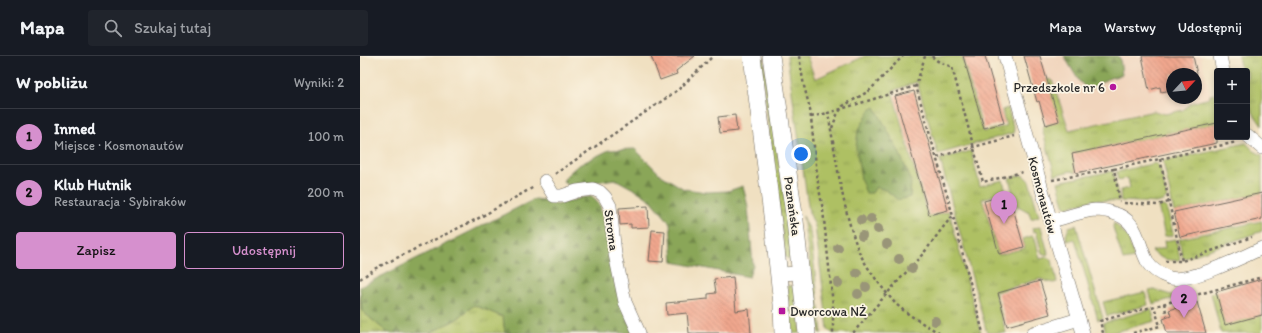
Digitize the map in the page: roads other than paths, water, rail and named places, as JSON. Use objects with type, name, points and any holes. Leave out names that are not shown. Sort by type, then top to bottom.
[{"type":"main road","name":"Poznańska","points":[[752,56],[779,274],[783,333]]},
{"type":"main road","name":"Poznańska","points":[[771,56],[802,272],[807,333]]},
{"type":"street","name":"Kosmonautów","points":[[1005,56],[1083,333]]},
{"type":"street","points":[[1220,56],[1222,68]]},
{"type":"street","points":[[1246,140],[1262,148]]},
{"type":"street","name":"Stroma","points":[[545,181],[554,196],[562,196],[577,191],[593,189],[600,192],[605,197],[610,206],[615,254],[626,302],[639,333]]},
{"type":"street","points":[[1051,221],[1096,210],[1120,214],[1128,220],[1134,229],[1152,269],[1171,278],[1212,270],[1262,248]]},
{"type":"street","points":[[779,274],[802,272]]},
{"type":"street","points":[[1033,333],[1079,319]]},
{"type":"place","name":"Przedszkole nr 6","points":[[1113,87]]},
{"type":"place","name":"Inmed","points":[[1004,224]]},
{"type":"place","name":"Dworcowa NŻ","points":[[782,311]]},
{"type":"place","name":"Klub Hutnik","points":[[1184,318]]}]
